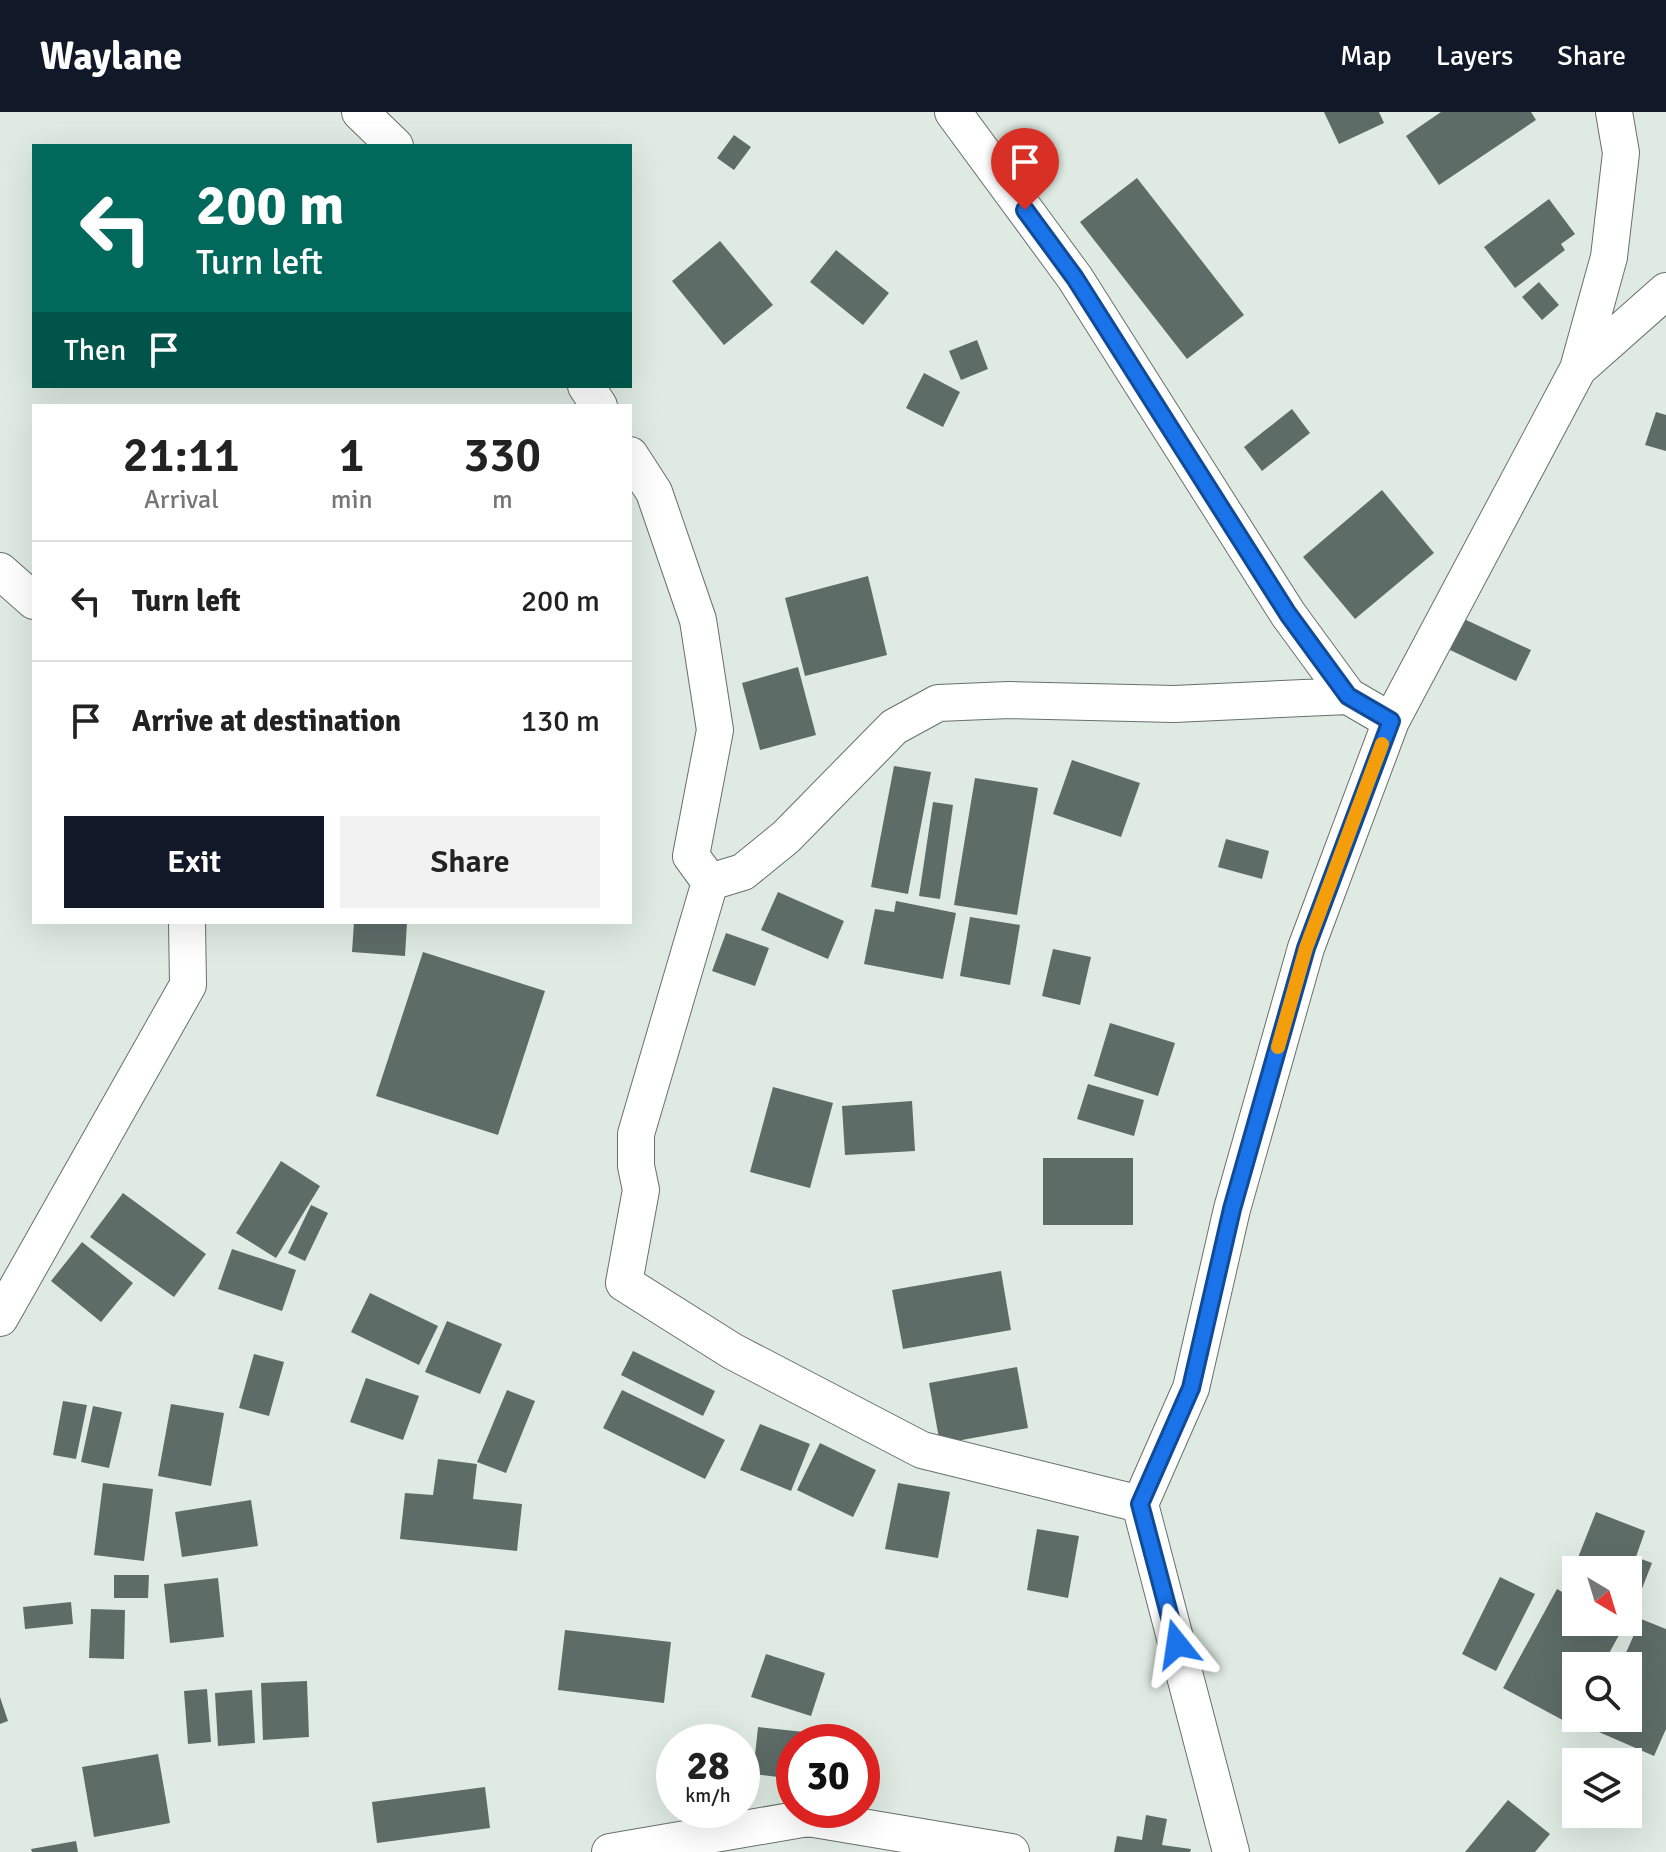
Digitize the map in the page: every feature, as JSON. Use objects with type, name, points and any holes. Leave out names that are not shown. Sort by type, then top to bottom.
[{"type":"street","points":[[360,112],[393,144]]},
{"type":"street","points":[[953,112],[1075,278],[1288,614],[1348,696],[1391,721]]},
{"type":"street","points":[[1231,1852],[1140,1504],[1191,1388],[1232,1209],[1306,948],[1391,721],[1578,369],[1609,257],[1621,153],[1614,112]]},
{"type":"street","points":[[1578,369],[1666,291]]},
{"type":"street","points":[[632,458],[654,492],[698,620],[715,730],[691,856],[710,882]]},
{"type":"street","points":[[0,571],[32,599]]},
{"type":"street","points":[[710,882],[743,872],[786,837],[894,727],[938,703],[1009,700],[1174,704],[1348,696]]},
{"type":"street","points":[[710,882],[636,1134],[636,1166],[641,1190],[624,1283],[732,1351],[922,1450],[1140,1504]]},
{"type":"street","points":[[0,1318],[188,985],[187,924]]},
{"type":"street","points":[[610,1852],[808,1818],[1011,1852]]},
{"type":"building","points":[[1324,112],[1379,112],[1384,123],[1339,144]]},
{"type":"building","points":[[1441,112],[1531,112],[1536,120],[1439,185],[1406,136]]},
{"type":"building","points":[[734,135],[751,147],[734,170],[717,158]]},
{"type":"building","points":[[1137,178],[1244,315],[1187,359],[1080,222]]},
{"type":"building","points":[[1549,199],[1575,234],[1561,244],[1565,250],[1515,288],[1484,247]]},
{"type":"building","points":[[720,241],[773,305],[724,345],[672,281]]},
{"type":"building","points":[[836,250],[889,293],[863,325],[810,282]]},
{"type":"building","points":[[1539,282],[1559,305],[1542,320],[1522,297]]},
{"type":"building","points":[[977,340],[988,369],[961,380],[949,351]]},
{"type":"building","points":[[924,373],[960,392],[943,427],[906,408]]},
{"type":"building","points":[[1292,409],[1310,433],[1262,471],[1244,447]]},
{"type":"building","points":[[1656,412],[1666,415],[1666,451],[1645,445]]},
{"type":"building","points":[[1382,490],[1434,553],[1355,619],[1303,557]]},
{"type":"building","points":[[868,576],[887,655],[805,676],[785,598]]},
{"type":"building","points":[[1464,619],[1531,650],[1516,681],[1450,650]]},
{"type":"building","points":[[798,667],[816,735],[760,750],[742,683]]},
{"type":"building","points":[[1072,760],[1140,783],[1121,837],[1053,814]]},
{"type":"building","points":[[894,766],[931,772],[908,894],[871,887]]},
{"type":"building","points":[[975,778],[1038,788],[1017,915],[954,905]]},
{"type":"building","points":[[933,802],[953,805],[940,899],[919,896]]},
{"type":"building","points":[[1226,839],[1269,851],[1262,879],[1218,867]]},
{"type":"building","points":[[778,892],[844,921],[828,959],[761,930]]},
{"type":"building","points":[[896,901],[956,913],[943,979],[864,964],[875,909],[894,912]]},
{"type":"building","points":[[970,917],[1020,925],[1010,985],[960,976]]},
{"type":"building","points":[[354,924],[407,924],[405,956],[352,952]]},
{"type":"building","points":[[726,933],[769,948],[755,986],[712,971]]},
{"type":"building","points":[[1053,949],[1091,957],[1080,1005],[1042,996]]},
{"type":"building","points":[[423,952],[545,991],[498,1135],[376,1096]]},
{"type":"building","points":[[1110,1023],[1175,1043],[1158,1096],[1094,1076]]},
{"type":"building","points":[[1088,1084],[1144,1100],[1134,1136],[1077,1119]]},
{"type":"building","points":[[773,1087],[833,1103],[810,1188],[750,1172]]},
{"type":"building","points":[[912,1101],[915,1151],[845,1155],[842,1106]]},
{"type":"building","points":[[1043,1158],[1133,1158],[1133,1225],[1043,1225]]},
{"type":"building","points":[[281,1161],[320,1186],[276,1258],[236,1233]]},
{"type":"building","points":[[123,1193],[206,1254],[174,1297],[90,1237]]},
{"type":"building","points":[[311,1205],[328,1213],[305,1261],[288,1253]]},
{"type":"building","points":[[82,1242],[133,1283],[101,1322],[51,1281]]},
{"type":"building","points":[[232,1249],[296,1270],[282,1311],[218,1289]]},
{"type":"building","points":[[1001,1271],[1011,1330],[903,1349],[892,1290]]},
{"type":"building","points":[[370,1293],[438,1326],[419,1365],[351,1332]]},
{"type":"building","points":[[447,1321],[502,1344],[480,1394],[425,1372]]},
{"type":"building","points":[[633,1351],[715,1391],[703,1416],[621,1375]]},
{"type":"building","points":[[254,1354],[284,1362],[269,1416],[239,1408]]},
{"type":"building","points":[[1017,1367],[1028,1428],[940,1444],[929,1383]]},
{"type":"building","points":[[366,1378],[419,1396],[403,1440],[350,1422]]},
{"type":"building","points":[[507,1390],[535,1401],[506,1473],[477,1462]]},
{"type":"building","points":[[622,1390],[725,1440],[705,1479],[603,1428]]},
{"type":"building","points":[[63,1401],[87,1405],[76,1459],[53,1455]]},
{"type":"building","points":[[171,1404],[224,1413],[211,1486],[158,1476]]},
{"type":"building","points":[[93,1406],[122,1412],[109,1468],[81,1462]]},
{"type":"building","points":[[760,1424],[810,1444],[791,1491],[740,1470]]},
{"type":"building","points":[[820,1443],[876,1470],[853,1517],[797,1490]]},
{"type":"building","points":[[438,1459],[477,1464],[473,1499],[522,1504],[517,1551],[400,1539],[405,1493],[433,1495]]},
{"type":"building","points":[[103,1483],[153,1489],[144,1561],[94,1555]]},
{"type":"building","points":[[898,1483],[950,1492],[938,1558],[885,1549]]},
{"type":"building","points":[[251,1500],[258,1546],[182,1557],[175,1512]]},
{"type":"building","points":[[1596,1512],[1645,1531],[1636,1556],[1579,1556]]},
{"type":"building","points":[[1037,1529],[1079,1536],[1068,1598],[1027,1590]]},
{"type":"building","points":[[1642,1559],[1652,1563],[1642,1588]]},
{"type":"building","points":[[114,1575],[149,1575],[148,1598],[114,1598]]},
{"type":"building","points":[[1500,1577],[1535,1594],[1496,1671],[1462,1654]]},
{"type":"building","points":[[218,1578],[224,1637],[170,1643],[164,1584]]},
{"type":"building","points":[[1557,1589],[1562,1592],[1562,1636],[1618,1636],[1610,1652],[1562,1652],[1562,1720],[1503,1688]]},
{"type":"building","points":[[71,1602],[73,1624],[25,1629],[23,1607]]},
{"type":"building","points":[[91,1609],[125,1610],[124,1659],[89,1658]]},
{"type":"building","points":[[1642,1619],[1666,1629],[1666,1729],[1654,1756],[1642,1748],[1599,1732],[1642,1732],[1642,1652],[1626,1652],[1633,1636],[1642,1636]]},
{"type":"building","points":[[565,1630],[671,1642],[664,1703],[558,1690]]},
{"type":"building","points":[[766,1654],[825,1673],[811,1716],[751,1697]]},
{"type":"building","points":[[307,1681],[309,1737],[263,1740],[261,1683]]},
{"type":"building","points":[[207,1689],[211,1742],[188,1744],[184,1691]]},
{"type":"building","points":[[252,1690],[255,1743],[218,1746],[215,1693]]},
{"type":"building","points":[[0,1697],[8,1721],[0,1724]]},
{"type":"building","points":[[760,1727],[776,1729],[776,1777],[760,1775]]},
{"type":"building","points":[[158,1754],[170,1823],[94,1837],[82,1767]]},
{"type":"building","points":[[485,1787],[490,1828],[377,1843],[372,1802]]},
{"type":"building","points":[[1508,1800],[1550,1834],[1535,1852],[1465,1852]]},
{"type":"building","points":[[1146,1815],[1167,1819],[1162,1845],[1191,1849],[1190,1852],[1114,1852],[1117,1836],[1142,1840]]},
{"type":"building","points":[[76,1841],[78,1852],[32,1852],[31,1849]]},
{"type":"slow traffic","points":[[1278,1047],[1306,948],[1382,744]]},
{"type":"route","points":[[1025,210],[1075,278],[1288,614],[1348,696],[1391,721],[1306,948],[1232,1209],[1191,1388],[1140,1504],[1177,1644]]}]
